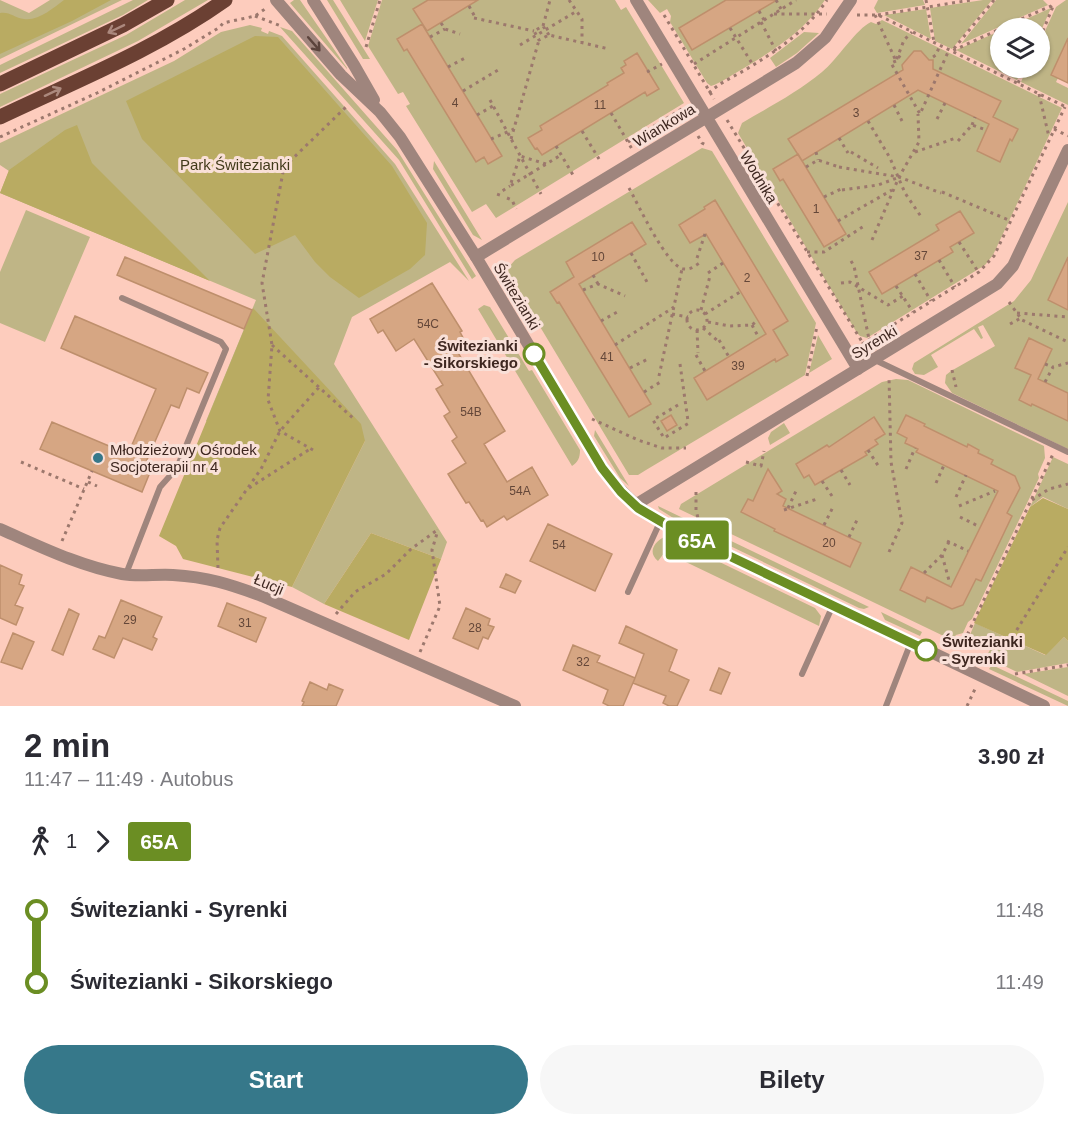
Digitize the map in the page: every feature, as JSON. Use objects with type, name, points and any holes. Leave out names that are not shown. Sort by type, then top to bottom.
[{"type":"main road","points":[[0,84],[123,25],[167,0]]},
{"type":"main road","points":[[0,117],[140,50],[225,0]]},
{"type":"street","name":"Świtezianki","points":[[276,0],[341,75],[380,112]]},
{"type":"street","name":"Świtezianki","points":[[313,0],[354,65],[380,112],[424,172],[614,485],[636,506],[660,522],[1044,706]]},
{"type":"street","name":"Wodnika","points":[[636,0],[858,369]]},
{"type":"street","name":"Wiankowa","points":[[476,257],[796,63],[825,38],[851,0]]},
{"type":"street","name":"Syrenki","points":[[636,506],[997,284],[1013,266],[1068,150]]},
{"type":"street","name":"Łucji","points":[[0,530],[56,554],[125,575],[171,574],[221,581],[515,706]]},
{"type":"lane","points":[[122,298],[221,342],[226,349],[177,468],[160,487],[125,575]]},
{"type":"lane","points":[[874,360],[1068,453]]},
{"type":"lane","points":[[628,592],[660,522]]},
{"type":"lane","points":[[802,674],[833,605]]},
{"type":"lane","points":[[886,706],[911,642]]},
{"type":"path","points":[[366,47],[380,0]]},
{"type":"path","points":[[549,35],[544,28],[550,0]]},
{"type":"path","points":[[569,0],[582,20],[582,43]]},
{"type":"path","points":[[776,0],[781,9]]},
{"type":"path","points":[[694,64],[796,0]]},
{"type":"path","points":[[610,113],[628,142],[776,51],[802,32],[827,0]]},
{"type":"path","points":[[926,0],[934,42]]},
{"type":"path","points":[[867,16],[972,0]]},
{"type":"path","points":[[912,32],[904,40],[897,58],[891,63],[920,114],[951,50],[994,0]]},
{"type":"path","points":[[1025,18],[1051,6],[1055,1]]},
{"type":"path","points":[[1049,18],[1055,1]]},
{"type":"path","points":[[469,6],[475,17],[535,33],[539,40],[510,140]]},
{"type":"path","points":[[0,137],[153,65],[220,27],[223,23],[255,16],[263,11]]},
{"type":"path","points":[[520,45],[535,33],[577,11]]},
{"type":"path","points":[[759,11],[776,51]]},
{"type":"path","points":[[774,14],[843,14]]},
{"type":"path","points":[[664,15],[862,344],[979,273],[994,256],[1054,129],[1067,107],[876,15]]},
{"type":"path","points":[[876,15],[897,58]]},
{"type":"path","points":[[441,22],[445,29],[460,34]]},
{"type":"path","points":[[730,28],[753,65]]},
{"type":"path","points":[[430,37],[445,29]]},
{"type":"path","points":[[951,50],[990,34]]},
{"type":"path","points":[[539,40],[549,35],[609,49]]},
{"type":"path","points":[[933,57],[940,45]]},
{"type":"path","points":[[448,67],[465,58]]},
{"type":"path","points":[[897,58],[903,58]]},
{"type":"path","points":[[647,72],[663,64]]},
{"type":"path","points":[[463,92],[498,70]]},
{"type":"path","points":[[1017,83],[1020,78]]},
{"type":"path","points":[[1038,93],[1050,138]]},
{"type":"path","points":[[490,100],[510,140],[542,194]]},
{"type":"path","points":[[938,119],[945,103]]},
{"type":"path","points":[[894,105],[902,122]]},
{"type":"path","points":[[247,489],[312,450],[280,431],[268,400],[272,345],[262,283],[284,167],[346,106]]},
{"type":"path","points":[[477,115],[493,106]]},
{"type":"path","points":[[872,240],[899,177],[919,142],[918,114]]},
{"type":"path","points":[[913,152],[957,139],[972,124],[975,117]]},
{"type":"path","points":[[868,121],[899,177],[905,193],[922,218]]},
{"type":"path","points":[[972,124],[986,130]]},
{"type":"path","points":[[491,139],[514,129]]},
{"type":"path","points":[[1054,129],[1068,136]]},
{"type":"path","points":[[582,131],[599,159]]},
{"type":"path","points":[[839,138],[849,153],[878,168]]},
{"type":"path","points":[[556,146],[573,175]]},
{"type":"path","points":[[816,152],[818,160]]},
{"type":"path","points":[[498,196],[499,193],[561,155]]},
{"type":"path","points":[[520,156],[546,164]]},
{"type":"path","points":[[510,186],[520,156]]},
{"type":"path","points":[[806,167],[818,160],[839,167],[899,177],[1011,220]]},
{"type":"path","points":[[824,198],[842,190],[878,185],[899,177]]},
{"type":"path","points":[[629,188],[666,255],[674,265],[682,269],[693,268],[701,262]]},
{"type":"path","points":[[838,221],[894,189]]},
{"type":"path","points":[[507,198],[512,200],[516,209]]},
{"type":"path","points":[[806,252],[824,252],[864,226]]},
{"type":"path","points":[[697,258],[705,234]]},
{"type":"path","points":[[959,242],[979,273]]},
{"type":"path","points":[[631,253],[647,282]]},
{"type":"path","points":[[939,260],[955,287]]},
{"type":"path","points":[[851,261],[868,339]]},
{"type":"path","points":[[701,310],[709,274],[723,263]]},
{"type":"path","points":[[659,376],[682,269]]},
{"type":"path","points":[[915,274],[931,301]]},
{"type":"path","points":[[594,275],[598,284],[625,296]]},
{"type":"path","points":[[841,283],[850,282],[888,304],[903,296]]},
{"type":"path","points":[[583,290],[598,284]]},
{"type":"path","points":[[897,285],[913,312]]},
{"type":"path","points":[[705,314],[740,292]]},
{"type":"path","points":[[1010,302],[1021,318],[1068,342]]},
{"type":"path","points":[[615,345],[674,307]]},
{"type":"path","points":[[701,310],[707,322],[703,328],[697,330],[690,327],[688,317],[690,313],[701,310]]},
{"type":"path","points":[[601,321],[619,311]]},
{"type":"path","points":[[1017,313],[1068,317]]},
{"type":"path","points":[[672,314],[688,317]]},
{"type":"path","points":[[1010,324],[1021,318]]},
{"type":"path","points":[[707,322],[730,326],[752,325],[758,320]]},
{"type":"path","points":[[752,325],[759,338]]},
{"type":"path","points":[[703,328],[719,341],[729,357]]},
{"type":"path","points":[[697,330],[697,354],[705,371]]},
{"type":"path","points":[[272,345],[353,418]]},
{"type":"path","points":[[630,369],[648,359]]},
{"type":"path","points":[[1045,364],[1053,367],[1068,363]]},
{"type":"path","points":[[678,405],[653,420],[664,438],[688,422],[680,364]]},
{"type":"path","points":[[1045,382],[1053,367]]},
{"type":"path","points":[[889,375],[891,462],[902,522],[889,552]]},
{"type":"path","points":[[644,392],[662,381]]},
{"type":"path","points":[[221,581],[218,570],[217,540],[220,528],[261,469],[280,431],[320,386]]},
{"type":"path","points":[[592,419],[662,448],[686,448]]},
{"type":"path","points":[[906,469],[915,448]]},
{"type":"path","points":[[868,450],[879,467]]},
{"type":"path","points":[[746,462],[762,468],[764,451]]},
{"type":"path","points":[[961,648],[1049,460]]},
{"type":"path","points":[[21,462],[84,489]]},
{"type":"path","points":[[936,483],[944,465]]},
{"type":"path","points":[[841,470],[850,484]]},
{"type":"path","points":[[56,554],[92,471]]},
{"type":"path","points":[[956,497],[966,475]]},
{"type":"path","points":[[87,481],[97,486]]},
{"type":"path","points":[[822,481],[831,496]]},
{"type":"path","points":[[1030,501],[1048,489],[1068,484]]},
{"type":"path","points":[[787,507],[796,489]]},
{"type":"path","points":[[959,506],[995,491]]},
{"type":"path","points":[[696,492],[699,522]]},
{"type":"path","points":[[787,507],[817,499]]},
{"type":"path","points":[[784,502],[787,507]]},
{"type":"path","points":[[824,525],[833,507]]},
{"type":"path","points":[[960,517],[980,527]]},
{"type":"path","points":[[849,537],[858,520]]},
{"type":"path","points":[[333,617],[355,592],[386,574],[411,549],[438,530],[432,550],[440,606],[415,663]]},
{"type":"path","points":[[924,573],[942,555],[948,541],[968,552]]},
{"type":"path","points":[[997,662],[1068,547]]},
{"type":"path","points":[[942,555],[950,584]]},
{"type":"path","points":[[1015,674],[1068,665]]},
{"type":"path","points":[[967,706],[977,686]]},
{"type":"green space","points":[[0,0],[29,13],[50,0],[122,0],[0,59]]},
{"type":"green space","points":[[64,0],[111,0],[72,21],[0,54],[0,13],[24,19],[35,18]]},
{"type":"green space","points":[[133,0],[148,0],[123,15],[0,73],[0,65]]},
{"type":"green space","points":[[185,0],[208,0],[138,41],[0,107],[0,94],[126,35]]},
{"type":"green space","points":[[300,0],[347,69],[290,3]]},
{"type":"green space","points":[[327,0],[333,0],[370,59],[363,59]]},
{"type":"green space","points":[[340,0],[378,0],[365,41],[343,5]]},
{"type":"green space","points":[[382,0],[615,0],[621,10],[626,7],[684,103],[496,218],[486,204],[472,212],[406,106],[410,104],[403,92],[398,94],[368,46]]},
{"type":"green space","points":[[648,0],[825,0],[797,32],[751,64],[711,86],[670,22],[671,16],[667,9],[660,13]]},
{"type":"green space","points":[[878,0],[923,0],[925,5],[877,13],[874,8]]},
{"type":"green space","points":[[992,0],[952,49],[935,41],[930,8]]},
{"type":"green space","points":[[996,0],[1043,0],[1048,5],[1019,18],[990,18],[990,31],[961,44]]},
{"type":"green space","points":[[1068,0],[1068,38],[1051,75],[1058,78],[1056,82],[1068,88],[1068,105],[1021,82],[1023,78],[1050,78],[1050,20],[1056,7]]},
{"type":"green space","points":[[1051,8],[1047,18],[1028,18]]},
{"type":"green space","points":[[926,9],[931,39],[884,15]]},
{"type":"green space","points":[[882,20],[990,73],[990,78],[1001,78],[1062,108],[993,255],[985,265],[867,338],[857,333],[738,133],[742,123],[793,93],[822,72],[865,25],[871,22],[876,24]]},
{"type":"green space","name":"Park Świtezianki","points":[[250,25],[262,28],[261,31],[268,34],[269,31],[282,36],[395,164],[469,281],[450,262],[352,317],[334,364],[447,542],[441,559],[371,533],[324,604],[292,587],[365,441],[206,421],[256,300],[0,193],[9,171],[0,165],[0,143],[174,61],[221,32]]},
{"type":"green space","points":[[280,27],[292,31],[397,150],[476,276],[472,279],[399,160]]},
{"type":"green space","points":[[804,32],[819,33],[797,53],[776,67],[770,58]]},
{"type":"green space","points":[[990,35],[990,67],[956,50]]},
{"type":"green space","points":[[255,36],[278,37],[392,166],[427,223],[425,255],[410,269],[359,298],[330,277],[315,262],[295,235],[255,254],[142,139],[126,101]]},
{"type":"green space","points":[[77,125],[92,163],[210,281],[0,193],[9,170],[65,130]]},
{"type":"green space","points":[[702,148],[712,151],[816,323],[805,375],[638,475],[629,475],[509,275],[508,268],[515,260]]},
{"type":"green space","points":[[434,161],[482,240],[473,235],[433,169]]},
{"type":"green space","points":[[1068,202],[1068,449],[952,393],[945,383],[946,375],[951,371],[995,346],[983,325],[978,327],[983,338],[981,339],[974,329],[931,355],[938,367],[924,375],[915,374],[912,369],[914,363],[1014,301],[1031,280]]},
{"type":"green space","points":[[26,210],[90,237],[45,342],[0,323],[0,272]]},
{"type":"green space","points":[[484,305],[490,307],[529,371],[532,370],[580,450],[578,460],[572,466],[478,309]]},
{"type":"green space","points":[[253,308],[361,424],[365,441],[292,587],[183,559],[176,546],[159,536]]},
{"type":"green space","points":[[891,328],[897,338],[872,352],[865,344]]},
{"type":"green space","points":[[818,335],[832,359],[809,373]]},
{"type":"green space","points":[[896,379],[908,380],[1044,446],[1045,458],[1038,474],[1039,478],[972,619],[963,633],[956,635],[952,640],[679,509],[681,504],[882,382]]},
{"type":"green space","points":[[784,423],[790,433],[770,445],[768,438],[771,432]]},
{"type":"green space","points":[[595,430],[629,486],[620,478],[594,436]]},
{"type":"green space","points":[[1053,457],[1068,464],[1068,509],[1043,497],[1030,507]]},
{"type":"green space","points":[[1043,498],[1068,509],[1068,641],[1064,637],[1046,655],[974,623],[1030,507]]},
{"type":"green space","points":[[658,506],[869,607],[859,608],[678,521]]},
{"type":"green space","points":[[371,533],[441,559],[409,640],[324,604]]},
{"type":"green space","points":[[664,537],[815,608],[821,616],[819,626],[665,552],[658,561],[653,555],[653,548]]},
{"type":"green space","points":[[881,612],[922,632],[920,636],[885,620]]},
{"type":"green space","points":[[975,623],[1045,655],[1064,637],[1068,641],[1068,663],[1017,672],[986,657],[991,648],[978,642],[975,647],[969,637]]},
{"type":"green space","points":[[992,665],[1068,701],[1068,706],[989,669]]},
{"type":"green space","points":[[1068,667],[1068,696],[1023,674]]},
{"type":"building","points":[[428,0],[478,0],[427,31],[413,9]]},
{"type":"building","points":[[726,0],[777,0],[692,50],[679,28]]},
{"type":"building","points":[[422,24],[502,156],[488,164],[484,157],[476,162],[407,49],[404,51],[397,39]]},
{"type":"building","points":[[1068,38],[1068,83],[1051,75]]},
{"type":"building","points":[[914,51],[921,51],[929,60],[933,60],[933,69],[1001,101],[993,117],[1018,129],[1012,141],[1010,139],[1000,162],[977,151],[989,124],[918,90],[802,161],[788,139],[903,70],[902,65]]},
{"type":"building","points":[[637,53],[659,89],[647,96],[645,92],[542,155],[537,148],[535,149],[528,138],[542,130],[540,126],[624,73],[621,68],[626,65],[624,61]]},
{"type":"building","points":[[798,154],[846,234],[824,247],[783,179],[780,181],[773,169]]},
{"type":"building","points":[[715,200],[788,321],[773,330],[788,355],[776,362],[775,359],[707,400],[694,378],[766,334],[706,234],[690,243],[679,225]]},
{"type":"building","points":[[960,211],[974,233],[950,247],[953,252],[882,294],[869,272],[939,230],[936,225]]},
{"type":"building","points":[[632,222],[646,244],[579,284],[651,404],[629,417],[559,302],[557,303],[550,292],[574,277],[566,262]]},
{"type":"building","points":[[125,257],[252,310],[244,329],[117,275]]},
{"type":"building","points":[[1068,257],[1068,310],[1048,300]]},
{"type":"building","points":[[432,283],[462,331],[460,332],[467,345],[457,351],[505,431],[484,444],[507,482],[532,467],[548,495],[507,520],[504,516],[487,527],[469,502],[466,503],[448,474],[466,463],[452,441],[457,437],[444,416],[450,412],[436,389],[443,385],[414,339],[396,351],[383,330],[378,333],[370,319]]},
{"type":"building","points":[[75,316],[208,373],[199,393],[187,388],[179,408],[171,405],[146,462],[153,465],[142,492],[40,449],[52,422],[128,454],[156,389],[61,348]]},
{"type":"building","points":[[1029,338],[1052,349],[1038,379],[1068,393],[1068,421],[1019,400],[1031,375],[1015,368]]},
{"type":"building","points":[[671,415],[677,425],[667,431],[661,421]]},
{"type":"building","points":[[906,415],[967,447],[968,444],[979,450],[978,453],[993,460],[991,464],[1015,476],[1020,488],[1007,513],[1012,516],[981,581],[976,579],[963,605],[952,609],[927,597],[925,602],[900,590],[911,567],[951,587],[998,491],[916,452],[918,449],[905,443],[907,438],[897,433]]},
{"type":"building","points":[[874,417],[885,434],[875,440],[878,444],[865,452],[867,455],[815,485],[809,475],[804,478],[796,464],[827,445],[829,447]]},
{"type":"building","points":[[768,469],[782,491],[777,494],[786,499],[783,506],[861,543],[850,567],[774,531],[775,529],[741,512],[748,499],[753,501]]},
{"type":"building","points":[[548,524],[612,554],[595,591],[530,561]]},
{"type":"building","points":[[0,565],[22,575],[19,584],[24,586],[15,605],[23,608],[16,625],[0,618]]},
{"type":"building","points":[[506,574],[521,581],[515,593],[500,587]]},
{"type":"building","points":[[121,600],[162,617],[153,637],[157,639],[152,650],[123,638],[114,658],[93,649],[99,636],[105,638]]},
{"type":"building","points":[[227,603],[266,618],[256,642],[218,626]]},
{"type":"building","points":[[466,608],[490,619],[488,625],[494,627],[488,639],[483,637],[478,649],[453,638]]},
{"type":"building","points":[[69,609],[79,614],[63,655],[52,650]]},
{"type":"building","points":[[626,626],[677,650],[669,671],[689,680],[677,706],[663,703],[666,696],[633,683],[644,654],[619,643]]},
{"type":"building","points":[[13,633],[34,642],[22,669],[1,662]]},
{"type":"building","points":[[573,645],[600,656],[597,662],[635,678],[623,706],[609,706],[603,703],[608,690],[563,670]]},
{"type":"building","points":[[719,668],[730,673],[721,694],[710,690]]},
{"type":"building","points":[[310,682],[327,690],[329,684],[343,690],[336,706],[302,706]]},
{"type":"bus line","name":"65A","points":[[534,354],[602,468],[611,481],[638,508],[679,532],[926,650]]},
{"type":"place","name":"Świtezianki - Sikorskiego","points":[[534,354]]},
{"type":"place","name":"Młodzieżowy Ośrodek Socjoterapii nr 4","points":[[98,458]]},
{"type":"place","name":"Świtezianki - Syrenki","points":[[926,650]]}]
